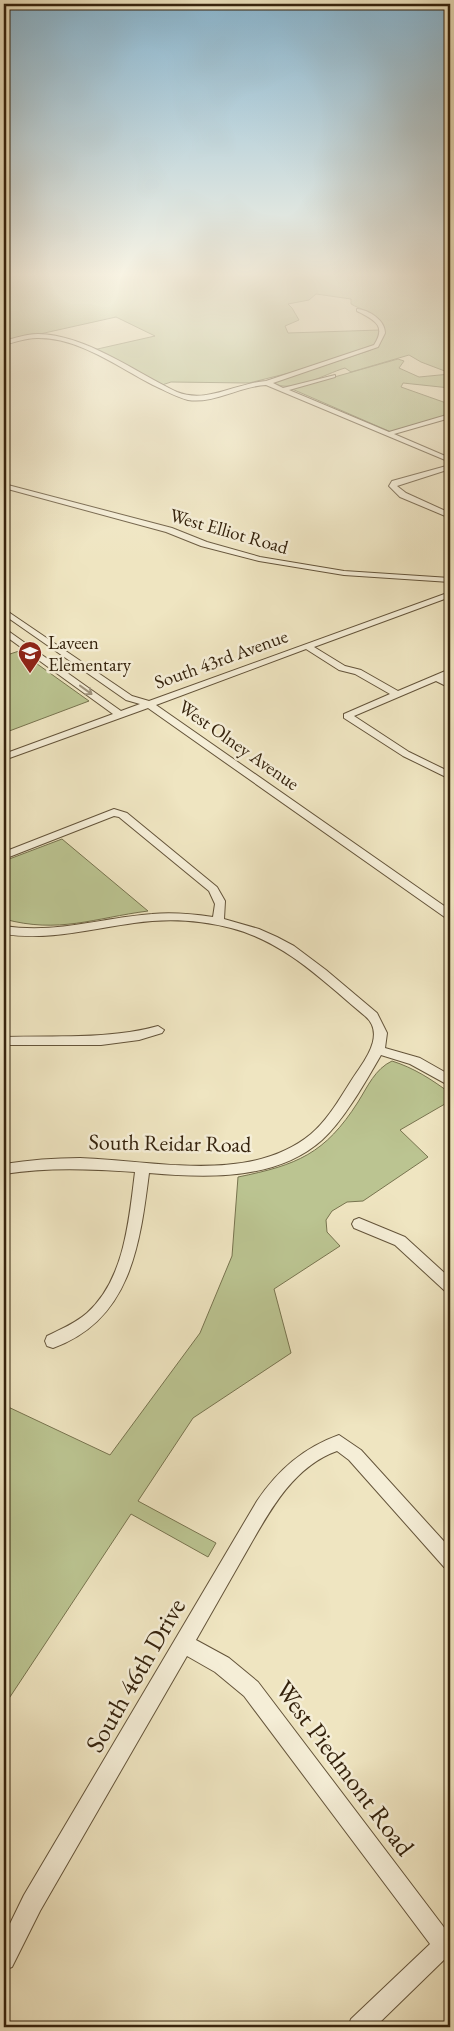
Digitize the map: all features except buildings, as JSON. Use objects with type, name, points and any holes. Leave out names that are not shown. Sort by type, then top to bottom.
[{"type":"street","points":[[131,371],[178,394],[191,398],[251,384],[268,382],[302,371]]},
{"type":"street","points":[[285,389],[334,376]]},
{"type":"street","points":[[268,382],[391,433],[450,460]]},
{"type":"street","points":[[391,433],[450,416]]},
{"type":"street","points":[[449,515],[403,495],[393,486],[404,479],[450,466]]},
{"type":"street","name":"West Elliot Road","points":[[4,486],[159,528],[204,544],[259,559],[344,574],[450,580]]},
{"type":"street","name":"South 43rd Avenue","points":[[4,757],[450,594]]},
{"type":"street","name":"West Olney Avenue","points":[[4,611],[128,698],[150,704],[450,916]]},
{"type":"street","points":[[4,631],[119,714]]},
{"type":"street","points":[[311,645],[352,664],[358,672]]},
{"type":"street","points":[[311,645],[342,668],[358,672],[396,694]]},
{"type":"street","points":[[332,661],[341,658]]},
{"type":"street","points":[[450,672],[347,716],[406,754],[450,776]]},
{"type":"street","points":[[437,678],[450,685]]},
{"type":"street","points":[[4,856],[114,812],[123,816],[213,889],[219,896],[222,905],[217,922],[158,917],[137,918],[53,935],[32,935],[4,930]]},
{"type":"street","name":"South Reidar Road","points":[[4,1169],[52,1162],[143,1167],[243,1168],[286,1158],[316,1137],[378,1050],[382,1037],[380,1026],[373,1016],[290,949],[257,933],[217,922]]},
{"type":"street","points":[[4,1041],[112,1040],[137,1037],[158,1030]]},
{"type":"street","points":[[378,1050],[415,1061],[450,1081]]},
{"type":"street","points":[[53,1341],[77,1329],[98,1312],[119,1278],[132,1239],[143,1167]]},
{"type":"street","points":[[358,1224],[400,1241],[450,1287]]},
{"type":"street","name":"South 46th Drive","points":[[4,1959],[37,1895],[270,1495],[297,1468],[327,1446],[339,1443],[355,1456],[450,1561]]},
{"type":"street","name":"West Piedmont Road","points":[[184,1644],[222,1665],[256,1696],[447,1942]]},
{"type":"street","points":[[360,2027],[447,1942]]},
{"type":"green space","points":[[134,371],[298,371],[249,383],[171,382],[162,385]]},
{"type":"green space","points":[[309,371],[338,371],[299,385],[281,386],[272,383]]},
{"type":"green space","points":[[356,371],[405,371],[419,377],[450,374],[450,388],[403,383],[401,387],[449,404],[450,414],[391,432],[292,389]]},
{"type":"green space","name":"Laveen Elementary","points":[[19,651],[89,701],[4,733],[4,656]]},
{"type":"green space","points":[[62,839],[148,911],[59,925],[42,925],[4,919],[4,861]]},
{"type":"green space","points":[[392,1061],[422,1074],[450,1093],[450,1101],[400,1130],[428,1157],[363,1201],[347,1202],[332,1211],[326,1220],[327,1232],[340,1246],[274,1289],[291,1353],[193,1418],[138,1501],[216,1543],[208,1557],[131,1514],[4,1706],[4,1405],[110,1455],[200,1333],[232,1256],[238,1177],[277,1168],[308,1155],[334,1134],[346,1120],[376,1073]]},
{"type":"place","name":"Laveen Elementary","points":[[30,674]]}]
